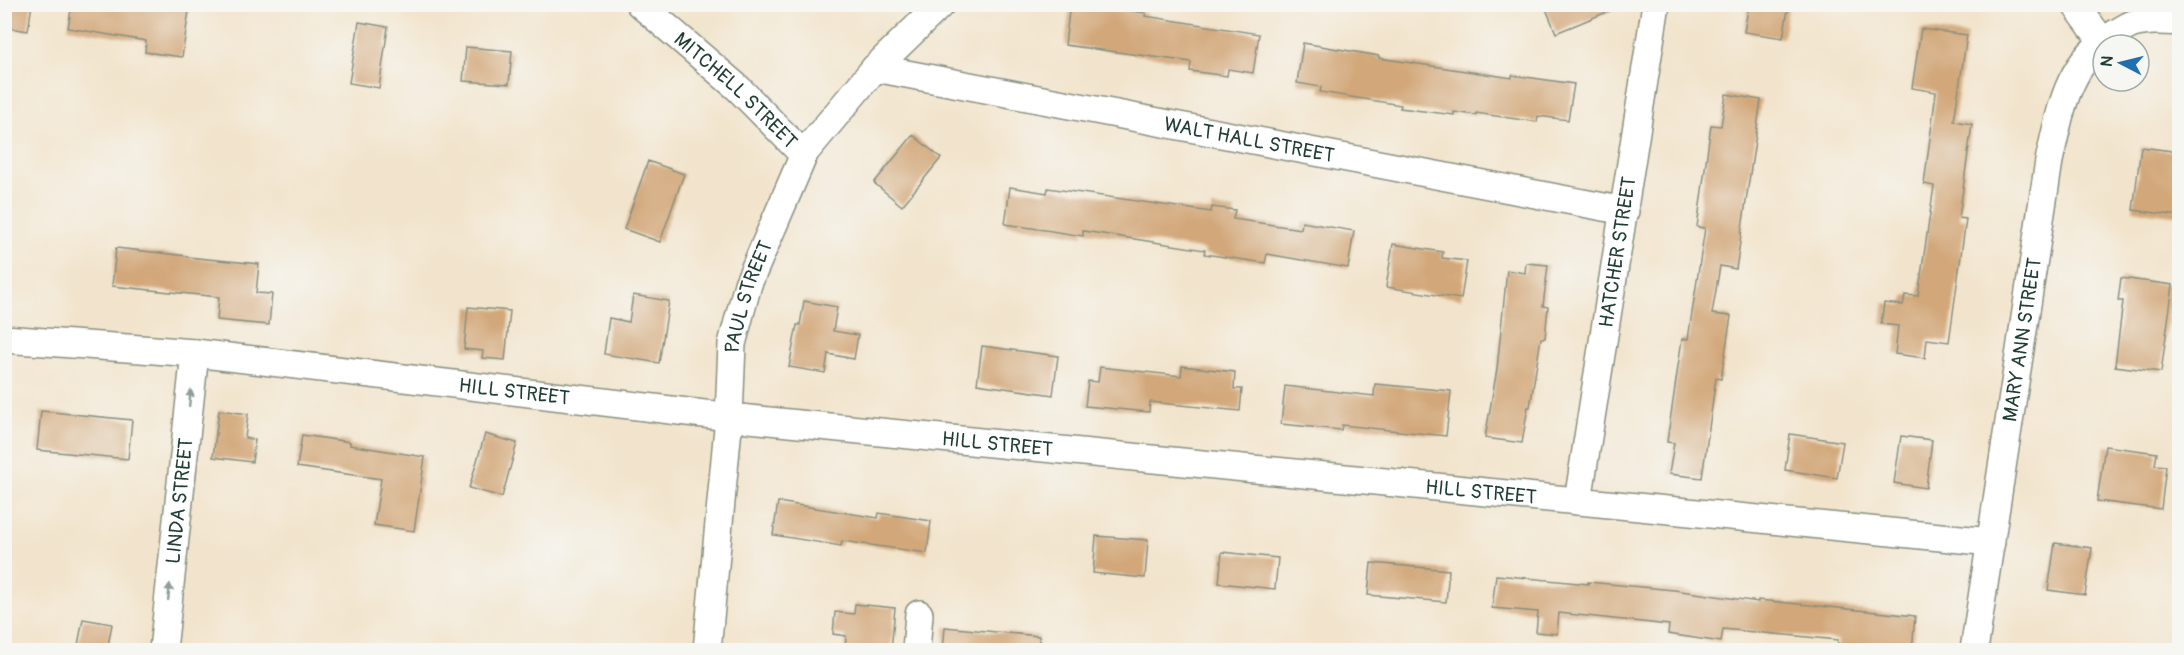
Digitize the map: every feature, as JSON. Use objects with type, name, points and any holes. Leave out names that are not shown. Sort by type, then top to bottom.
[{"type":"street","name":"MITCHELL STREET","points":[[640,4],[738,88],[797,148],[805,152]]},
{"type":"street","name":"PAUL STREET","points":[[707,651],[729,417],[732,344],[748,284],[805,152],[875,68],[941,4]]},
{"type":"street","name":"HATCHER STREET","points":[[1578,501],[1656,4]]},
{"type":"street","points":[[2075,4],[2096,33]]},
{"type":"street","name":"MARY ANN STREET","points":[[2116,33],[2132,24],[2156,21],[2180,22]]},
{"type":"street","name":"MARY ANN STREET","points":[[1974,651],[2049,161],[2062,105],[2078,67],[2091,53]]},
{"type":"street","name":"WALT HALL STREET","points":[[875,68],[1625,211]]},
{"type":"street","name":"HILL STREET","points":[[4,339],[195,353],[729,417],[1991,542]]},
{"type":"street","name":"LINDA STREET","points":[[163,651],[195,353]]},
{"type":"street","points":[[915,651],[919,614]]},
{"type":"building","points":[[4,4],[32,4],[28,31],[4,27]]},
{"type":"building","points":[[72,4],[190,4],[182,57],[145,52],[146,41],[68,28]]},
{"type":"building","points":[[1070,4],[1146,13],[1145,16],[1259,34],[1253,73],[1228,69],[1227,76],[1190,71],[1191,62],[1065,45]]},
{"type":"building","points":[[1544,4],[1624,4],[1624,5],[1556,33]]},
{"type":"building","points":[[1749,4],[1789,4],[1783,38],[1744,32]]},
{"type":"building","points":[[359,22],[388,27],[379,88],[349,83]]},
{"type":"building","points":[[1921,29],[1967,35],[1954,121],[1972,124],[1959,218],[1966,219],[1949,342],[1927,339],[1925,358],[1895,354],[1898,326],[1881,324],[1884,303],[1903,305],[1905,295],[1918,296],[1934,186],[1924,184],[1936,92],[1912,88]]},
{"type":"building","points":[[1303,43],[1379,56],[1379,58],[1512,78],[1512,75],[1574,84],[1568,120],[1538,116],[1537,122],[1476,113],[1476,115],[1454,112],[1454,115],[1400,108],[1401,105],[1320,92],[1321,87],[1297,83]]},
{"type":"building","points":[[466,47],[512,51],[509,84],[463,81]]},
{"type":"building","points":[[1726,94],[1761,100],[1736,269],[1720,266],[1712,314],[1731,316],[1721,379],[1716,378],[1702,478],[1669,474],[1674,443],[1667,442],[1682,339],[1688,339],[1705,228],[1697,227],[1711,125],[1721,126]]},
{"type":"building","points":[[913,135],[941,158],[902,206],[874,183]]},
{"type":"building","points":[[2141,147],[2180,152],[2180,216],[2133,210]]},
{"type":"building","points":[[648,161],[684,174],[660,242],[624,229]]},
{"type":"building","points":[[1010,187],[1047,193],[1048,188],[1211,212],[1212,207],[1235,210],[1233,219],[1301,229],[1302,222],[1354,231],[1348,268],[1267,254],[1265,263],[1204,254],[1205,250],[1083,231],[1083,236],[1005,224]]},
{"type":"building","points":[[1393,244],[1443,252],[1442,258],[1467,261],[1461,299],[1386,287]]},
{"type":"building","points":[[116,248],[259,264],[256,293],[272,294],[269,325],[217,320],[219,297],[112,286]]},
{"type":"building","points":[[1526,263],[1548,265],[1543,306],[1548,307],[1545,338],[1541,338],[1522,443],[1485,438],[1497,369],[1507,270],[1525,273]]},
{"type":"building","points":[[2121,278],[2173,285],[2161,372],[2115,366],[2123,301],[2118,301]]},
{"type":"building","points":[[633,295],[669,301],[659,363],[604,354],[609,318],[629,322]]},
{"type":"building","points":[[804,301],[837,307],[833,331],[858,335],[854,359],[828,354],[825,373],[789,367]]},
{"type":"building","points":[[468,307],[510,311],[505,360],[482,358],[483,351],[464,349]]},
{"type":"building","points":[[982,346],[1058,356],[1053,395],[977,384]]},
{"type":"building","points":[[1182,366],[1235,372],[1234,389],[1242,389],[1240,411],[1150,402],[1149,412],[1085,406],[1088,381],[1098,382],[1100,367],[1181,376]]},
{"type":"building","points":[[1375,384],[1451,391],[1446,436],[1342,425],[1341,430],[1281,424],[1285,386],[1374,396]]},
{"type":"building","points":[[219,410],[248,414],[245,438],[255,440],[252,462],[213,457]]},
{"type":"building","points":[[41,411],[132,420],[128,459],[37,450]]},
{"type":"building","points":[[485,434],[517,443],[502,497],[469,488]]},
{"type":"building","points":[[1790,434],[1843,442],[1837,478],[1785,470]]},
{"type":"building","points":[[302,435],[425,457],[414,531],[374,525],[381,479],[297,467]]},
{"type":"building","points":[[1901,436],[1932,440],[1926,488],[1894,483]]},
{"type":"building","points":[[2105,446],[2157,453],[2155,465],[2166,466],[2161,509],[2097,501]]},
{"type":"building","points":[[778,502],[878,518],[879,513],[931,521],[927,553],[842,541],[841,546],[773,535]]},
{"type":"building","points":[[1096,536],[1148,540],[1145,578],[1093,573]]},
{"type":"building","points":[[2055,543],[2092,548],[2085,595],[2048,590]]},
{"type":"building","points":[[1222,552],[1278,558],[1275,589],[1219,583]]},
{"type":"building","points":[[1371,563],[1449,570],[1446,602],[1368,595]]},
{"type":"building","points":[[1496,575],[1674,590],[1758,602],[1758,600],[1915,616],[1912,651],[1864,651],[1837,648],[1838,640],[1723,629],[1721,642],[1668,634],[1669,625],[1559,613],[1557,634],[1536,632],[1538,612],[1492,608]]},
{"type":"building","points":[[855,604],[895,608],[891,651],[845,649],[846,636],[833,634],[835,612],[854,614]]},
{"type":"building","points":[[83,619],[112,624],[107,651],[78,645]]},
{"type":"building","points":[[945,627],[1039,636],[1039,651],[943,651]]}]
